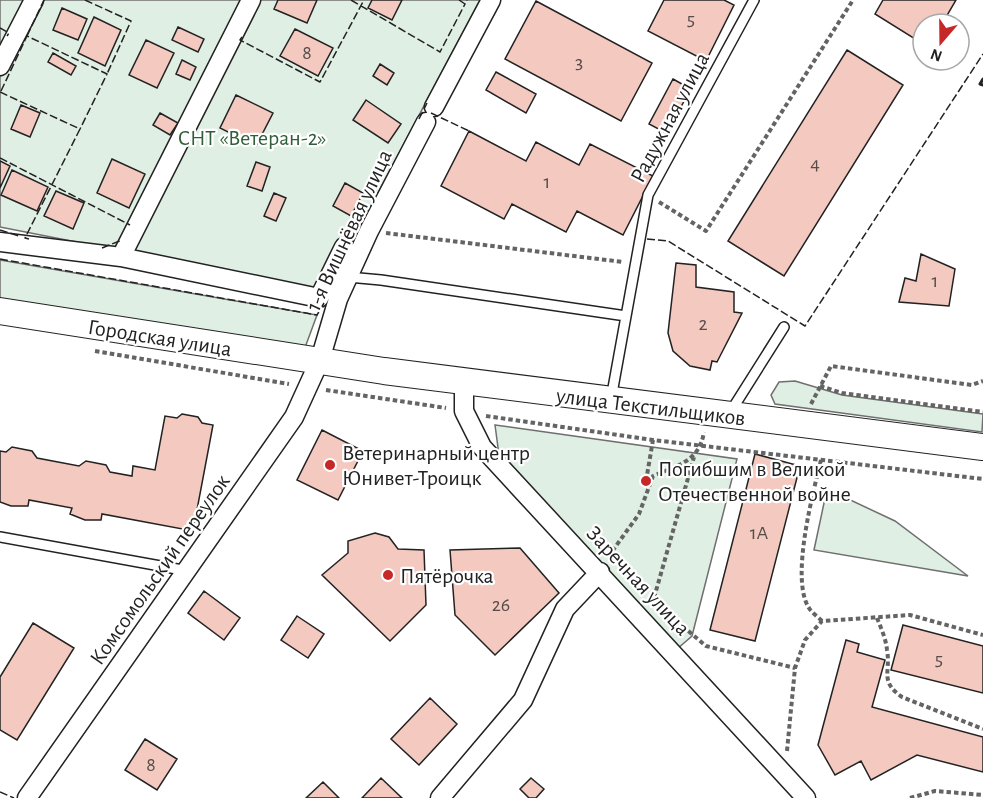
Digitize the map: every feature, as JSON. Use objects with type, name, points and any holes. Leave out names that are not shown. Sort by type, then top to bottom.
[{"type":"main road","name":"Городская улица","points":[[0,311],[320,360]]},
{"type":"main road","name":"улица Текстильщиков","points":[[320,360],[464,382],[983,447]]},
{"type":"street","points":[[0,66],[34,0]]},
{"type":"street","points":[[121,257],[251,0]]},
{"type":"street","name":"1-я Вишнёвая улица","points":[[320,360],[338,299],[369,231],[491,0]]},
{"type":"street","points":[[0,242],[121,257],[319,298],[344,247]]},
{"type":"street","name":"Комсомольский переулок","points":[[27,798],[294,417],[320,360]]},
{"type":"street","name":"Заречная улица","points":[[464,382],[464,411],[482,447],[600,572],[806,798]]},
{"type":"street","points":[[440,798],[523,700],[565,609],[600,572]]},
{"type":"lane","name":"Радужная улица","points":[[611,401],[648,195],[754,0]]},
{"type":"lane","points":[[348,277],[393,281],[626,316]]},
{"type":"lane","points":[[728,416],[784,327]]},
{"type":"lane","points":[[0,537],[188,571]]},
{"type":"path","points":[[648,195],[706,231],[853,0]]},
{"type":"path","points":[[369,231],[636,264]]},
{"type":"path","points":[[91,350],[308,387],[428,404],[510,421],[983,479]]},
{"type":"path","points":[[806,413],[831,366],[972,385],[983,381]]},
{"type":"path","points":[[820,386],[842,393],[983,412]]},
{"type":"path","points":[[647,623],[694,457],[702,446],[704,431]]},
{"type":"path","points":[[646,481],[653,440]]},
{"type":"path","points":[[600,572],[613,547],[639,514],[653,476],[694,457]]},
{"type":"path","points":[[821,460],[801,566],[808,606],[822,621]]},
{"type":"path","points":[[654,602],[706,646],[795,668]]},
{"type":"path","points":[[784,772],[795,668],[805,640],[822,621],[910,615],[983,635]]},
{"type":"path","points":[[877,618],[887,649],[886,677],[892,690],[902,697],[983,729]]},
{"type":"path","points":[[910,798],[935,791],[983,795]]},
{"type":"green space","name":"СНТ «Ветеран-2»","points":[[0,0],[480,0],[326,291],[0,227]]},
{"type":"green space","points":[[0,260],[317,315],[303,353],[0,302]]},
{"type":"green space","points":[[795,381],[842,395],[983,414],[982,432],[775,404],[771,395],[779,382]]},
{"type":"green space","points":[[495,425],[737,459],[692,636],[677,649],[499,455]]},
{"type":"green space","points":[[827,489],[895,521],[968,576],[814,550]]},
{"type":"building","points":[[278,0],[317,0],[307,23],[274,9]]},
{"type":"building","points":[[372,0],[402,0],[392,20],[368,8]]},
{"type":"building","points":[[664,0],[724,0],[734,5],[706,61],[648,31]]},
{"type":"building","points":[[883,0],[956,0],[949,12],[911,12],[911,36],[875,14]]},
{"type":"building","points":[[536,1],[652,63],[621,121],[505,59]]},
{"type":"building","points":[[62,8],[87,19],[78,40],[53,30]]},
{"type":"building","points":[[94,17],[121,30],[105,66],[78,53]]},
{"type":"building","points":[[178,27],[204,39],[198,52],[172,40]]},
{"type":"building","points":[[295,29],[333,48],[318,76],[280,56]]},
{"type":"building","points":[[146,40],[174,53],[157,88],[129,75]]},
{"type":"building","points":[[847,50],[903,85],[784,276],[728,241]]},
{"type":"building","points":[[53,53],[76,66],[71,75],[48,62]]},
{"type":"building","points":[[182,60],[196,67],[190,80],[176,74]]},
{"type":"building","points":[[380,64],[394,73],[387,85],[373,76]]},
{"type":"building","points":[[496,72],[536,94],[526,113],[486,90]]},
{"type":"building","points":[[673,79],[691,89],[666,133],[649,124]]},
{"type":"building","points":[[236,95],[273,113],[256,146],[220,128]]},
{"type":"building","points":[[366,100],[401,124],[388,143],[353,120]]},
{"type":"building","points":[[21,105],[40,113],[30,137],[11,129]]},
{"type":"building","points":[[160,113],[178,123],[170,135],[153,125]]},
{"type":"building","points":[[469,131],[526,161],[536,142],[579,165],[590,144],[653,176],[623,235],[577,211],[566,232],[512,204],[504,219],[441,186]]},
{"type":"building","points":[[112,159],[145,174],[129,208],[97,193]]},
{"type":"building","points":[[0,161],[10,166],[0,188]]},
{"type":"building","points":[[256,162],[270,167],[262,191],[247,186]]},
{"type":"building","points":[[12,170],[48,187],[37,211],[1,195]]},
{"type":"building","points":[[345,183],[363,193],[351,216],[333,206]]},
{"type":"building","points":[[56,191],[84,203],[73,229],[44,216]]},
{"type":"building","points":[[274,193],[286,198],[276,221],[264,216]]},
{"type":"building","points":[[921,254],[955,269],[949,306],[899,302],[905,278],[916,281]]},
{"type":"building","points":[[676,263],[696,265],[696,287],[734,292],[734,312],[742,313],[717,362],[712,361],[710,370],[690,366],[673,351],[668,333]]},
{"type":"building","points":[[182,414],[198,417],[202,423],[213,425],[193,531],[102,514],[101,520],[85,520],[70,514],[72,508],[29,500],[28,506],[11,506],[0,502],[0,451],[6,452],[12,447],[32,451],[37,458],[79,466],[86,461],[106,465],[110,472],[132,476],[133,466],[155,470],[165,416],[177,418]]},
{"type":"building","name":"Ветеринарный центр Юнивет-Троицк","points":[[322,430],[363,451],[338,500],[297,480]]},
{"type":"building","points":[[755,454],[800,466],[755,641],[710,630]]},
{"type":"building","points":[[375,533],[389,537],[398,549],[424,550],[426,605],[390,641],[322,575],[348,553],[348,541]]},
{"type":"building","points":[[520,548],[559,593],[495,655],[455,615],[450,550]]},
{"type":"building","points":[[204,591],[240,618],[224,640],[188,613]]},
{"type":"building","points":[[297,616],[324,634],[308,658],[281,640]]},
{"type":"building","points":[[33,623],[74,648],[17,740],[0,730],[0,677]]},
{"type":"building","points":[[903,625],[983,646],[983,693],[891,670]]},
{"type":"building","points":[[846,640],[859,644],[857,652],[885,660],[872,707],[983,737],[983,772],[917,755],[871,780],[861,761],[835,775],[818,745]]},
{"type":"building","points":[[430,698],[457,724],[419,765],[391,739]]},
{"type":"building","points":[[145,739],[177,759],[157,790],[125,770]]},
{"type":"building","points":[[381,778],[402,798],[362,798]]},
{"type":"building","points":[[531,778],[544,789],[536,798],[529,798],[520,789]]},
{"type":"building","points":[[323,782],[339,798],[306,798]]},
{"type":"fence","points":[[27,36],[44,0]]},
{"type":"fence","points":[[85,0],[131,21],[107,74]]},
{"type":"fence","points":[[351,0],[440,52],[465,4]]},
{"type":"fence","points":[[242,37],[240,40],[320,82],[364,0]]},
{"type":"fence","points":[[459,0],[465,4],[467,0]]},
{"type":"fence","points":[[0,28],[9,33],[7,36]]},
{"type":"fence","points":[[1,91],[27,36],[107,74],[80,129]]},
{"type":"fence","points":[[647,239],[668,241],[805,326],[983,54]]},
{"type":"fence","points":[[983,79],[980,84],[983,85]]},
{"type":"fence","points":[[0,92],[80,129],[25,238],[29,239]]},
{"type":"fence","points":[[419,119],[427,103]]},
{"type":"fence","points":[[431,113],[469,131]]},
{"type":"fence","points":[[0,158],[130,225]]},
{"type":"fence","points":[[0,230],[19,236]]},
{"type":"fence","points":[[102,248],[122,240]]},
{"type":"fence","points":[[0,259],[317,315],[324,303]]},
{"type":"fence","points":[[0,792],[14,798]]},
{"type":"wall","points":[[983,79],[980,84],[983,85]]},
{"type":"place","name":"Ветеринарный центр Юнивет-Троицк","points":[[330,465]]},
{"type":"place","name":"Погибшим в Великой Отечественной войне","points":[[646,481]]},
{"type":"place","name":"Пятёрочка","points":[[388,575]]}]
